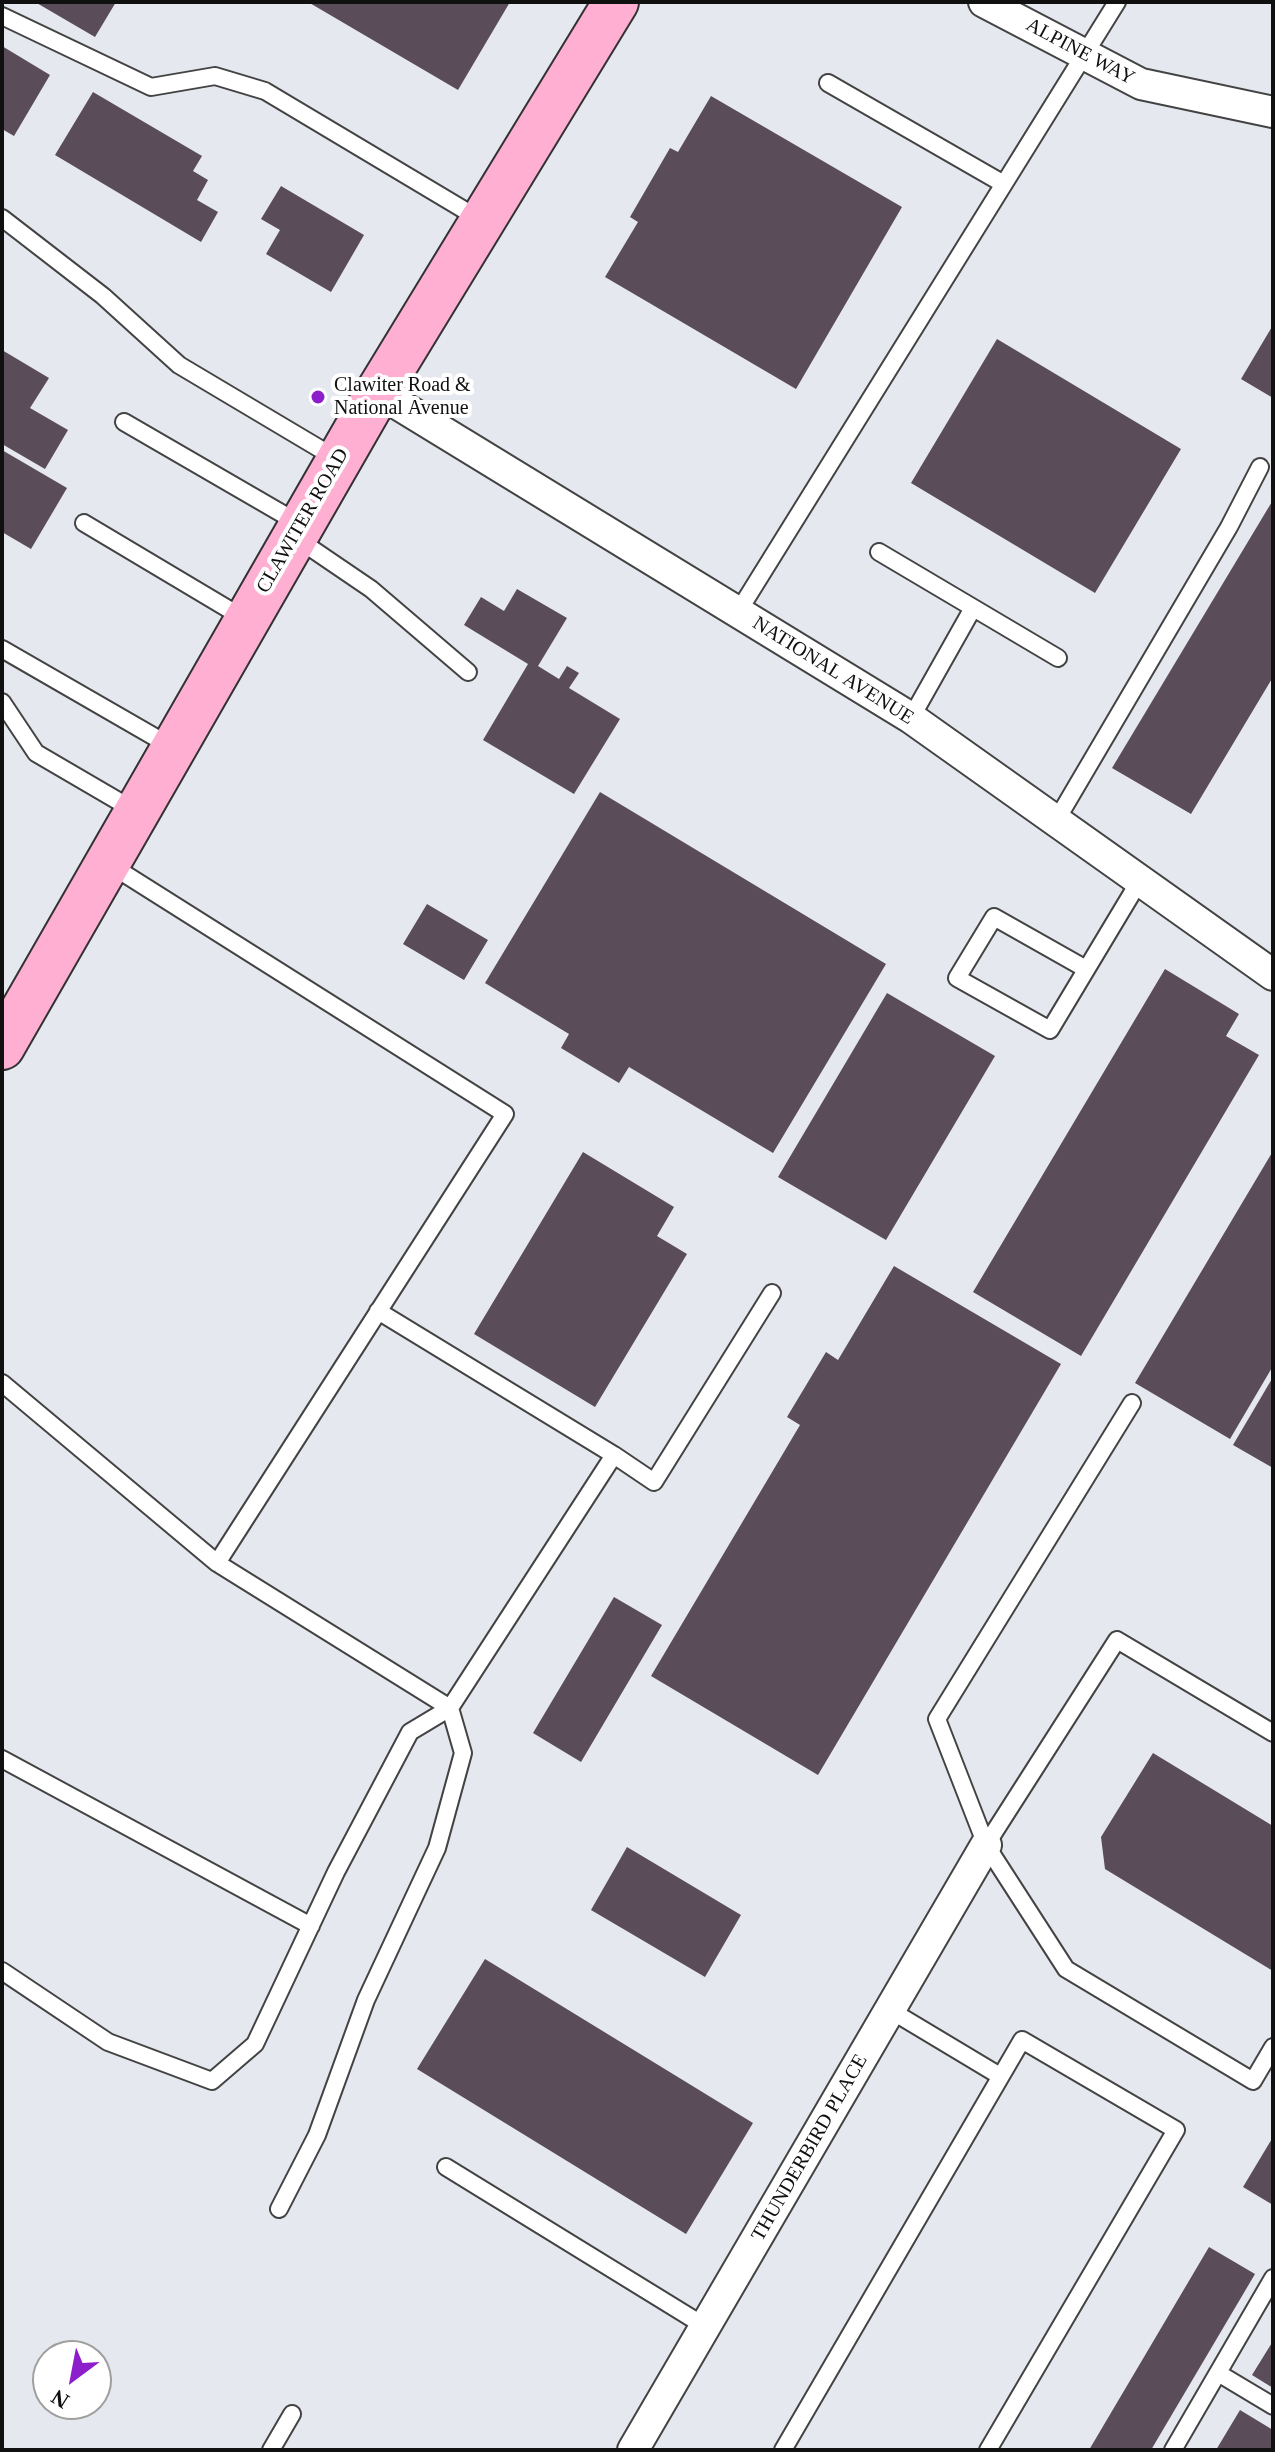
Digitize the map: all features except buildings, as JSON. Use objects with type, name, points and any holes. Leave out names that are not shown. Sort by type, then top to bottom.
[{"type":"main road","name":"CLAWITER ROAD","points":[[2,1047],[338,460],[616,2]]},
{"type":"street","name":"ALPINE WAY","points":[[984,2],[1141,84],[1273,112]]},
{"type":"street","name":"NATIONAL AVENUE","points":[[378,392],[911,718],[1273,975]]},
{"type":"street","name":"THUNDERBIRD PLACE","points":[[633,2450],[986,1845]]},
{"type":"lane","points":[[738,612],[1117,2]]},
{"type":"lane","points":[[2,16],[151,87],[215,76],[265,91],[483,220]]},
{"type":"lane","points":[[828,83],[1002,183]]},
{"type":"lane","points":[[2,218],[103,296],[179,365],[338,460]]},
{"type":"lane","points":[[124,422],[298,530],[468,672]]},
{"type":"lane","points":[[1056,821],[1229,527],[1260,467]]},
{"type":"lane","points":[[84,523],[247,620]]},
{"type":"lane","points":[[879,552],[1058,658]]},
{"type":"lane","points":[[911,718],[973,608]]},
{"type":"lane","points":[[2,649],[174,747]]},
{"type":"lane","points":[[2,702],[36,753],[137,812]]},
{"type":"lane","points":[[107,863],[505,1114],[217,1563]]},
{"type":"lane","points":[[1086,969],[994,917],[957,978],[1050,1030],[1140,880]]},
{"type":"lane","points":[[378,1311],[654,1482],[772,1293]]},
{"type":"lane","points":[[2,1383],[217,1563],[450,1708],[463,1753],[437,1848],[366,2000],[317,2135],[279,2209]]},
{"type":"lane","points":[[1132,1403],[937,1719],[986,1845],[1066,1969],[1253,2081],[1273,2047]]},
{"type":"lane","points":[[2,1971],[108,2042],[212,2081],[255,2044],[410,1732],[450,1708],[614,1455]]},
{"type":"lane","points":[[986,1845],[1117,1640],[1273,1733]]},
{"type":"lane","points":[[2,1759],[311,1926]]},
{"type":"lane","points":[[890,2010],[1000,2076]]},
{"type":"lane","points":[[783,2450],[1022,2040],[1176,2130],[988,2450]]},
{"type":"lane","points":[[446,2167],[706,2327]]},
{"type":"lane","points":[[1173,2450],[1273,2278]]},
{"type":"lane","points":[[1218,2373],[1273,2406]]},
{"type":"lane","points":[[271,2450],[292,2414]]},
{"type":"shaded area","points":[[2,2],[1273,2],[1273,2450],[2,2450]]},
{"type":"place","name":"Clawiter Road & National Avenue","points":[[318,397]]}]
